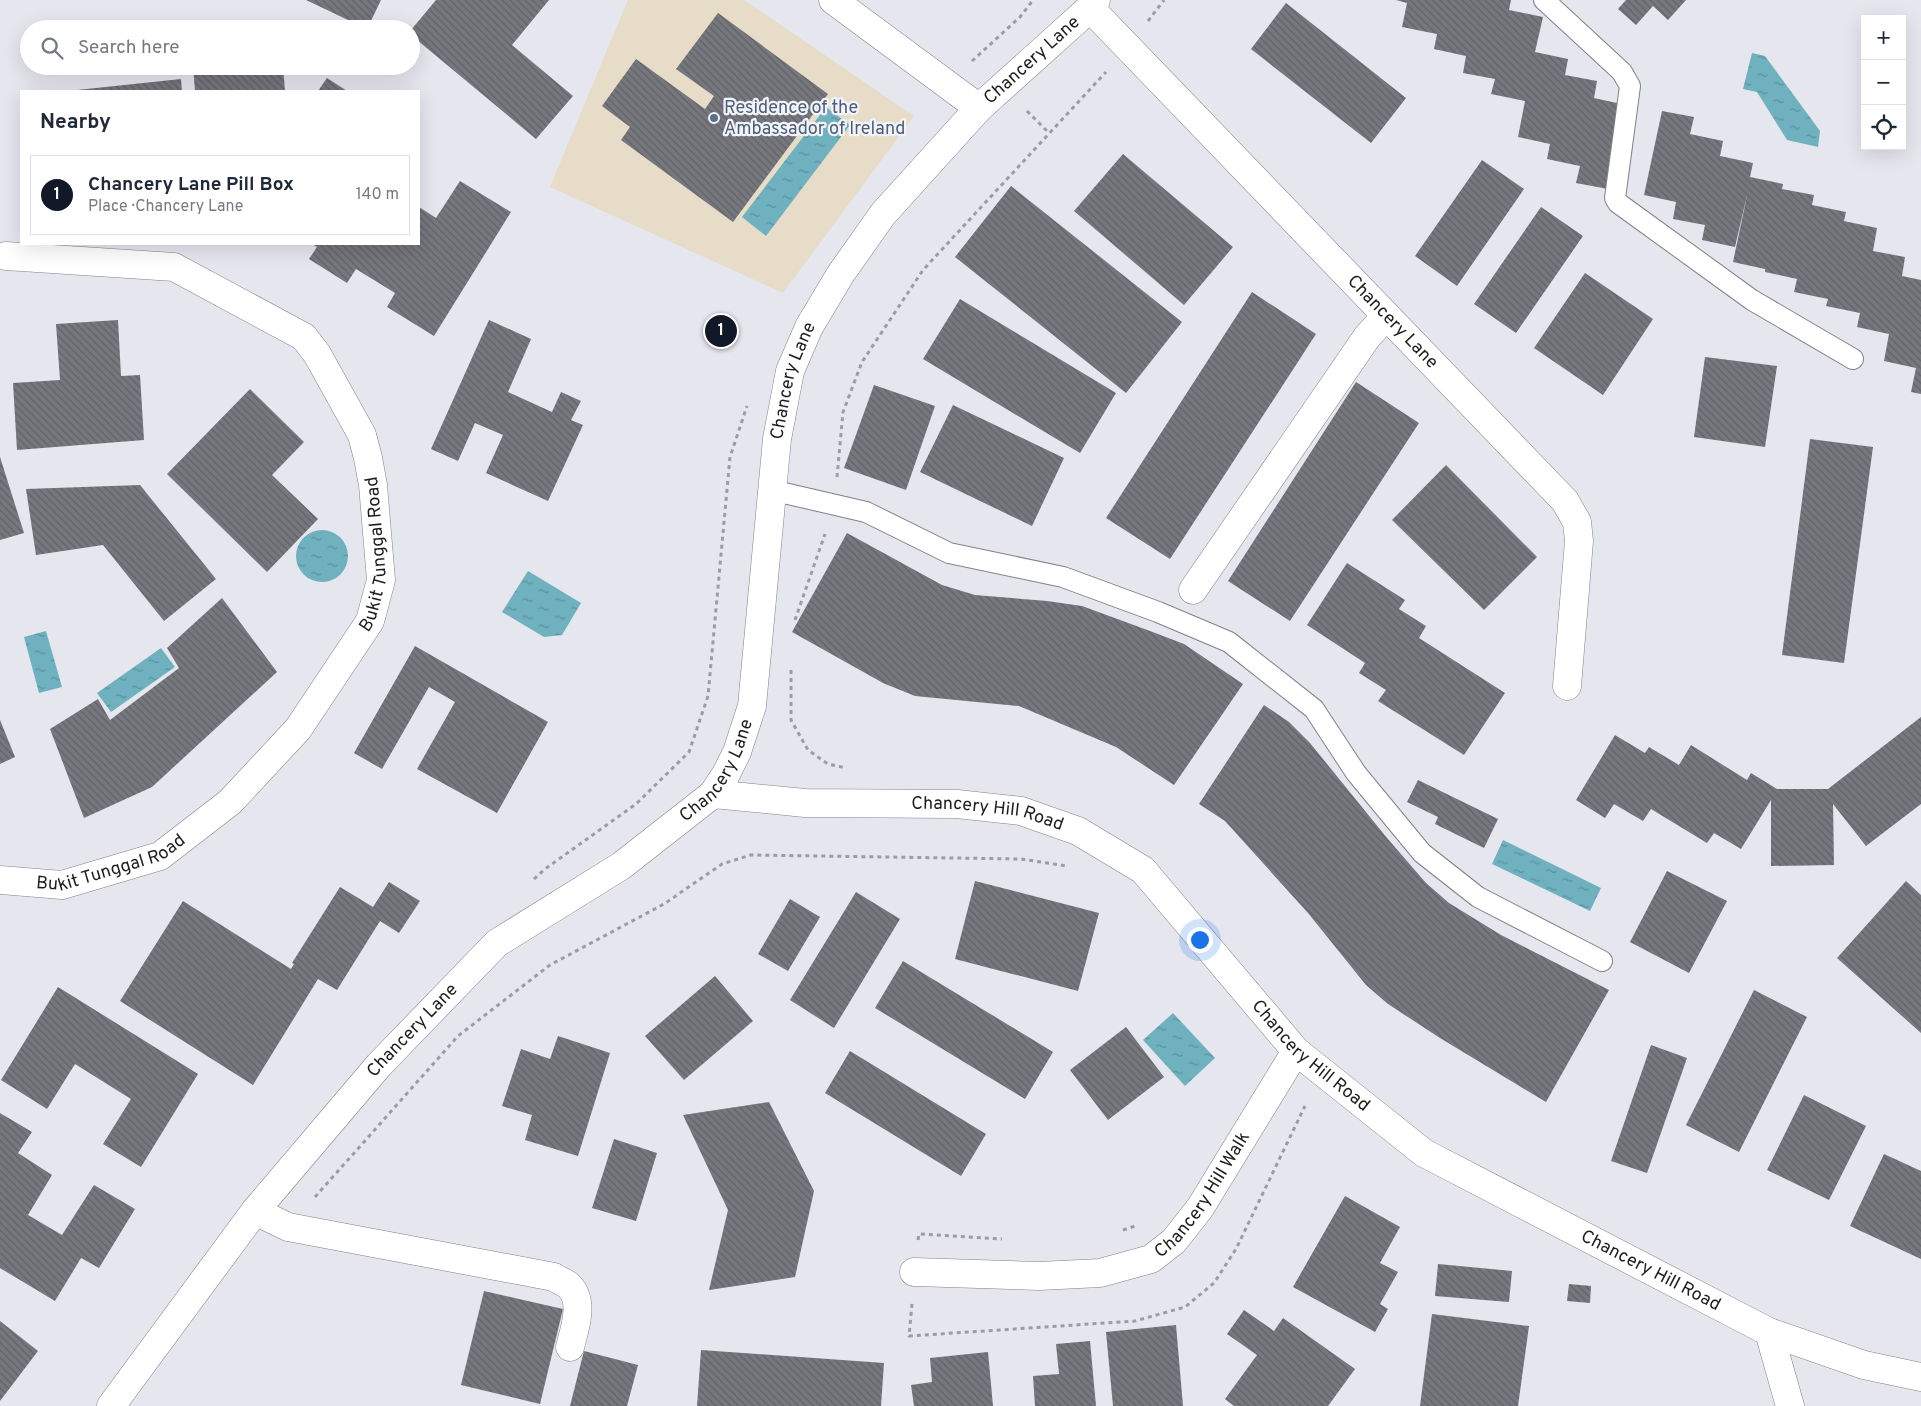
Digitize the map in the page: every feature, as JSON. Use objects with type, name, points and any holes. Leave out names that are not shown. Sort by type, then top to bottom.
[{"type":"street","points":[[832,0],[979,108]]},
{"type":"street","name":"Chancery Lane","points":[[111,1406],[254,1211],[379,1065],[497,942],[621,866],[714,794],[737,752],[752,706],[777,439],[790,371],[809,327],[840,275],[883,214],[979,108],[1093,4],[1128,48],[1565,500],[1577,522],[1579,541],[1567,686]]},
{"type":"street","name":"Bukit Tunggal Road","points":[[0,880],[62,885],[160,856],[230,802],[304,721],[370,622],[381,580],[373,485],[362,435],[317,354],[304,337],[174,267],[6,256]]},
{"type":"street","points":[[1193,590],[1367,337],[1386,316]]},
{"type":"street","name":"Chancery Hill Road","points":[[714,794],[806,803],[957,804],[1021,811],[1078,831],[1143,870],[1296,1051],[1424,1153],[1769,1332],[1864,1365],[1921,1377]]},
{"type":"street","name":"Chancery Hill Walk","points":[[914,1272],[1039,1276],[1100,1273],[1151,1258],[1174,1241],[1200,1208],[1296,1051]]},
{"type":"street","points":[[254,1211],[288,1227],[554,1277],[568,1285],[576,1296],[578,1320],[570,1347]]},
{"type":"street","points":[[1769,1332],[1790,1406]]},
{"type":"lane","points":[[1544,0],[1622,72],[1630,86],[1615,198],[1618,203],[1752,300],[1853,359]]},
{"type":"lane","points":[[771,490],[866,512],[949,554],[1063,577],[1158,612],[1229,642],[1314,709],[1356,773],[1422,853],[1478,897],[1602,961]]},
{"type":"path","points":[[947,84],[1020,17],[1033,0]]},
{"type":"path","points":[[794,623],[835,505],[843,412],[862,362],[923,270],[1128,48],[1164,0]]},
{"type":"path","points":[[530,882],[545,869],[636,804],[689,752],[708,696],[730,457],[748,402]]},
{"type":"path","points":[[791,661],[791,720]]},
{"type":"path","points":[[288,1227],[458,1036],[550,965],[664,904],[722,864],[752,855]]},
{"type":"path","points":[[1116,1232],[1143,1223]]},
{"type":"path","points":[[914,1272],[919,1234],[1004,1239]]},
{"type":"shaded area","points":[[628,0],[744,0],[914,116],[783,293],[550,187]]},
{"type":"water","points":[[1752,53],[1765,56],[1820,131],[1818,147],[1787,140],[1757,92],[1743,89]]},
{"type":"water","points":[[826,107],[850,125],[766,236],[742,217]]},
{"type":"water","points":[[322,530],[332,532],[340,538],[346,546],[348,556],[346,566],[340,574],[332,580],[322,582],[312,580],[304,574],[298,566],[296,556],[298,546],[304,538],[312,532]]},
{"type":"water","points":[[528,571],[581,603],[562,635],[544,637],[502,612]]},
{"type":"water","points":[[46,631],[62,687],[39,693],[24,637]]},
{"type":"water","points":[[161,648],[175,667],[111,712],[97,693]]},
{"type":"water","points":[[1503,840],[1601,888],[1590,911],[1492,864]]},
{"type":"water","points":[[1173,1013],[1215,1058],[1185,1086],[1143,1040]]},
{"type":"building","points":[[306,0],[381,0],[371,20],[348,20]]},
{"type":"building","points":[[436,0],[549,0],[512,45],[573,96],[536,139],[420,42],[419,20]]},
{"type":"building","points":[[1396,0],[1511,0],[1509,10],[1543,17],[1535,52],[1568,59],[1565,75],[1597,81],[1594,98],[1626,105],[1608,189],[1576,183],[1580,166],[1547,159],[1550,144],[1518,137],[1525,101],[1491,94],[1495,79],[1463,73],[1466,56],[1434,49],[1437,34],[1402,27],[1407,3]]},
{"type":"building","points":[[1626,0],[1686,0],[1668,20],[1653,6],[1636,25],[1618,9]]},
{"type":"building","points":[[1286,3],[1406,98],[1371,143],[1251,49]]},
{"type":"building","name":"Residence of the Ambassador of Ireland","points":[[718,13],[828,94],[733,222],[621,140],[630,127],[602,106],[636,59],[705,109],[714,96],[676,69]]},
{"type":"building","points":[[194,75],[284,75],[285,90],[195,90]]},
{"type":"building","points":[[327,78],[345,90],[319,90]]},
{"type":"building","points":[[181,79],[182,90],[77,90]]},
{"type":"building","points":[[1662,111],[1694,117],[1690,134],[1723,141],[1720,156],[1753,163],[1750,177],[1783,184],[1782,189],[1814,195],[1812,205],[1846,212],[1844,221],[1877,228],[1873,251],[1905,257],[1902,276],[1921,280],[1921,394],[1911,392],[1916,368],[1884,361],[1889,334],[1857,327],[1860,313],[1826,306],[1828,299],[1794,292],[1797,279],[1733,262],[1748,191],[1735,247],[1702,240],[1705,225],[1673,219],[1676,202],[1644,195]]},
{"type":"building","points":[[1123,154],[1233,247],[1184,305],[1074,211]]},
{"type":"building","points":[[1482,160],[1524,189],[1457,286],[1415,256]]},
{"type":"building","points":[[460,181],[511,212],[434,336],[387,307],[395,293],[356,269],[347,283],[309,259],[317,247],[314,245],[420,245],[420,208],[436,218]]},
{"type":"building","points":[[1011,186],[1182,322],[1126,393],[955,257]]},
{"type":"building","points":[[1541,207],[1583,236],[1516,333],[1474,304]]},
{"type":"building","points":[[1585,273],[1653,319],[1603,395],[1534,348]]},
{"type":"building","points":[[1252,292],[1316,334],[1170,559],[1106,518]]},
{"type":"building","points":[[960,299],[1116,393],[1080,453],[923,359]]},
{"type":"building","points":[[118,320],[121,376],[140,375],[144,440],[17,450],[13,383],[60,380],[56,324]]},
{"type":"building","points":[[489,320],[531,339],[508,392],[552,412],[561,392],[581,401],[571,420],[583,425],[548,501],[486,473],[503,435],[475,423],[458,461],[431,449]]},
{"type":"building","points":[[1705,357],[1777,366],[1765,447],[1694,437]]},
{"type":"building","points":[[1356,382],[1419,423],[1290,621],[1228,581]]},
{"type":"building","points":[[874,385],[935,406],[906,490],[844,468]]},
{"type":"building","points":[[250,389],[304,442],[272,475],[318,519],[267,572],[167,474]]},
{"type":"building","points":[[953,405],[1064,458],[1032,526],[920,472]]},
{"type":"building","points":[[1810,439],[1873,447],[1844,663],[1782,655]]},
{"type":"building","points":[[0,457],[24,533],[0,540]]},
{"type":"building","points":[[1446,465],[1537,557],[1484,610],[1392,520]]},
{"type":"building","points":[[140,485],[216,579],[164,621],[103,545],[36,555],[26,489]]},
{"type":"building","points":[[847,533],[942,585],[975,595],[1082,606],[1150,631],[1184,644],[1243,684],[1174,785],[1116,747],[1019,706],[915,696],[883,683],[792,632]]},
{"type":"building","points":[[1347,563],[1405,600],[1399,609],[1426,626],[1419,638],[1505,693],[1464,755],[1378,701],[1386,690],[1359,673],[1365,663],[1307,625]]},
{"type":"building","points":[[222,598],[277,672],[152,787],[84,818],[50,729],[98,699],[110,720],[179,668],[167,648]]},
{"type":"building","points":[[415,646],[548,722],[497,813],[417,769],[455,702],[429,687],[382,769],[354,753]]},
{"type":"building","points":[[1264,705],[1289,722],[1310,743],[1426,883],[1449,903],[1501,935],[1609,990],[1546,1102],[1388,1004],[1366,985],[1308,913],[1225,821],[1199,804]]},
{"type":"building","points":[[1921,717],[1921,804],[1866,846],[1833,804],[1834,865],[1771,866],[1771,800],[1741,849],[1714,833],[1707,843],[1651,809],[1643,821],[1614,804],[1605,818],[1576,800],[1615,735],[1645,753],[1649,747],[1679,765],[1691,745],[1747,780],[1751,773],[1777,789],[1828,789]]},
{"type":"building","points":[[0,720],[15,757],[0,764]]},
{"type":"building","points":[[1418,780],[1498,819],[1484,848],[1435,824],[1438,817],[1407,802]]},
{"type":"building","points":[[1667,871],[1727,901],[1689,973],[1630,942]]},
{"type":"building","points":[[975,881],[1099,913],[1078,991],[955,959]]},
{"type":"building","points":[[1906,881],[1921,895],[1921,1033],[1837,958]]},
{"type":"building","points":[[389,882],[420,901],[399,933],[380,921],[337,990],[318,979],[253,1085],[120,1001],[183,901],[291,969],[294,964],[292,963],[340,887],[373,907]]},
{"type":"building","points":[[856,892],[900,919],[834,1028],[790,1000]]},
{"type":"building","points":[[790,899],[820,917],[788,971],[758,954]]},
{"type":"building","points":[[903,961],[1053,1052],[1025,1099],[875,1008]]},
{"type":"building","points":[[715,976],[753,1021],[684,1080],[645,1036]]},
{"type":"building","points":[[58,987],[198,1074],[141,1167],[103,1144],[131,1099],[75,1064],[47,1109],[1,1080]]},
{"type":"building","points":[[1754,990],[1807,1017],[1739,1152],[1686,1125]]},
{"type":"building","points":[[1126,1027],[1164,1077],[1108,1120],[1070,1070]]},
{"type":"building","points":[[558,1036],[610,1053],[578,1156],[525,1140],[532,1115],[502,1106],[521,1049],[550,1059]]},
{"type":"building","points":[[1651,1045],[1687,1058],[1647,1173],[1611,1161]]},
{"type":"building","points":[[850,1051],[986,1134],[961,1176],[825,1093]]},
{"type":"building","points":[[1804,1095],[1866,1126],[1829,1200],[1767,1170]]},
{"type":"building","points":[[769,1102],[814,1191],[795,1277],[709,1290],[728,1210],[683,1115]]},
{"type":"building","points":[[0,1113],[32,1132],[18,1153],[52,1175],[28,1215],[62,1235],[94,1185],[135,1209],[99,1268],[81,1258],[55,1301],[0,1268]]},
{"type":"building","points":[[614,1139],[657,1153],[636,1221],[592,1208]]},
{"type":"building","points":[[1884,1154],[1921,1171],[1921,1259],[1850,1226]]},
{"type":"building","points":[[1345,1196],[1400,1227],[1380,1263],[1398,1272],[1380,1304],[1388,1309],[1375,1332],[1293,1287]]},
{"type":"building","points":[[1438,1264],[1512,1271],[1509,1302],[1435,1296]]},
{"type":"building","points":[[1569,1284],[1591,1286],[1590,1303],[1567,1301]]},
{"type":"building","points":[[484,1291],[563,1309],[540,1404],[461,1385]]},
{"type":"building","points":[[1244,1310],[1274,1331],[1283,1318],[1355,1369],[1328,1406],[1234,1406],[1225,1399],[1257,1355],[1227,1334]]},
{"type":"building","points":[[1432,1314],[1529,1326],[1518,1406],[1420,1406]]},
{"type":"building","points":[[0,1321],[38,1351],[0,1401]]},
{"type":"building","points":[[1176,1325],[1183,1406],[1113,1406],[1106,1332]]},
{"type":"building","points":[[1090,1341],[1096,1406],[1035,1406],[1033,1376],[1059,1374],[1056,1344]]},
{"type":"building","points":[[701,1350],[884,1363],[881,1406],[697,1406]]},
{"type":"building","points":[[584,1351],[638,1365],[627,1406],[570,1406]]},
{"type":"building","points":[[988,1352],[993,1406],[914,1406],[911,1385],[932,1382],[930,1358]]},
{"type":"place","name":"Residence of the Ambassador of Ireland","points":[[714,118]]},
{"type":"place","name":"Chancery Lane Pill Box","points":[[721,331]]}]
